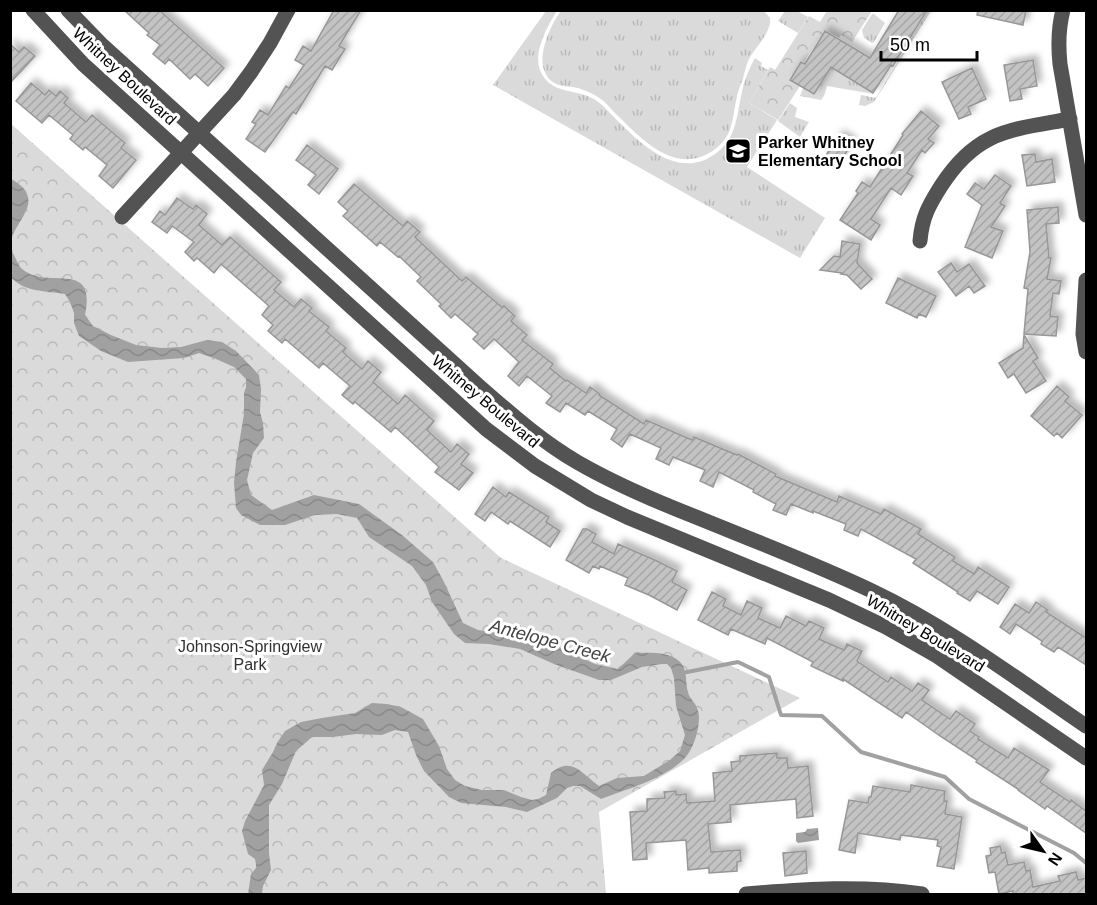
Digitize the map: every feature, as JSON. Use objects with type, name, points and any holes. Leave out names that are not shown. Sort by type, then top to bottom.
[{"type":"street","name":"Whitney Boulevard","points":[[33,10],[83,64],[479,422],[535,466],[591,500],[627,517],[829,600],[886,627],[937,656],[1086,758]]},
{"type":"street","name":"Whitney Boulevard","points":[[68,10],[101,44],[480,387],[527,427],[559,450],[603,477],[638,494],[839,576],[900,604],[952,635],[1086,726]]},
{"type":"street","points":[[122,217],[234,95],[270,43],[288,10]]},
{"type":"street","points":[[1063,10],[1058,45],[1086,214]]},
{"type":"street","points":[[920,240],[921,228],[929,206],[958,162],[971,150],[995,135],[1070,119]]},
{"type":"street","points":[[1086,280],[1083,334],[1086,352]]},
{"type":"street","points":[[746,894],[840,888],[880,889],[922,894]]},
{"type":"green space","points":[[928,10],[931,11],[874,102],[865,106],[859,105],[861,95],[876,98]]},
{"type":"green space","points":[[546,11],[557,11],[546,31],[538,55],[538,63],[544,78],[550,84],[563,90],[594,99],[654,152],[679,162],[692,163],[706,160],[725,145],[733,131],[743,88],[755,58],[762,63],[761,66],[768,70],[749,103],[777,120],[747,167],[825,218],[800,258],[493,85]]},
{"type":"green space","points":[[561,11],[764,11],[770,18],[770,24],[766,35],[748,61],[737,95],[729,132],[719,146],[703,156],[690,159],[678,158],[654,148],[601,99],[578,88],[554,83],[544,70],[544,47],[553,23]]},
{"type":"green space","points":[[785,11],[797,11],[808,17],[798,33],[778,21]]},
{"type":"green space","points":[[827,11],[872,11],[852,42],[841,35],[839,38],[825,30],[789,80],[800,86],[778,120],[749,103],[770,67],[775,70],[809,16],[820,22]]},
{"type":"green space","points":[[872,14],[885,23],[872,43],[864,38],[862,30]]},
{"type":"green space","points":[[810,55],[874,94],[827,86],[821,100],[800,96],[803,88],[814,95],[826,76],[804,63]]},
{"type":"green space","points":[[790,103],[797,108],[795,117],[809,122],[800,137],[778,121]]},
{"type":"green space","name":"Johnson-Springview Park","points":[[10,123],[501,558],[800,698],[599,812],[606,894],[11,894]]},
{"type":"water","points":[[10,178],[24,189],[28,200],[26,212],[11,242],[12,251],[20,267],[30,274],[76,281],[83,286],[87,297],[85,315],[93,326],[136,345],[162,348],[181,347],[207,340],[222,342],[236,351],[259,375],[260,412],[264,438],[253,453],[247,480],[251,495],[272,510],[314,495],[359,504],[402,535],[433,562],[463,623],[478,630],[497,633],[521,632],[595,664],[618,669],[635,653],[658,653],[674,658],[684,668],[689,694],[699,713],[696,735],[688,755],[676,766],[656,778],[601,799],[580,786],[573,786],[567,788],[557,798],[527,812],[506,807],[461,803],[449,797],[424,771],[408,732],[395,730],[382,735],[312,737],[296,751],[282,784],[269,805],[271,870],[263,886],[262,894],[248,894],[251,874],[256,864],[255,859],[248,854],[242,831],[245,821],[264,785],[262,770],[277,743],[285,731],[301,722],[355,713],[372,703],[401,707],[423,719],[439,746],[447,769],[455,780],[465,786],[482,790],[504,790],[532,800],[546,795],[551,773],[558,768],[571,766],[599,786],[617,778],[644,776],[680,751],[685,735],[676,706],[671,668],[667,664],[642,667],[611,680],[599,680],[520,649],[465,643],[454,634],[432,602],[426,585],[412,566],[369,537],[357,518],[337,514],[315,515],[285,525],[260,525],[241,515],[236,508],[234,483],[244,414],[246,379],[234,367],[199,353],[184,358],[128,362],[101,351],[79,336],[74,323],[74,313],[65,294],[28,288],[10,276]]},
{"type":"water","points":[[818,828],[819,840],[798,843],[796,841],[796,833]]},
{"type":"building","points":[[124,10],[159,10],[224,68],[208,86],[195,74],[190,79],[169,59],[165,64],[153,54],[160,45],[147,35],[149,33]]},
{"type":"building","points":[[334,10],[361,10],[339,46],[345,49],[332,70],[325,66],[296,114],[293,112],[265,152],[246,139],[256,124],[252,122],[260,110],[268,115],[286,86],[289,88],[304,65],[295,60],[303,46],[311,51]]},
{"type":"building","points":[[899,10],[927,10],[893,66],[891,65],[873,93],[831,67],[814,94],[790,80],[801,62],[805,64],[825,31],[870,58]]},
{"type":"building","points":[[978,10],[1026,10],[1023,25],[977,15]]},
{"type":"building","points":[[10,44],[19,52],[24,47],[35,56],[10,83]]},
{"type":"building","points":[[1033,60],[1037,86],[1020,89],[1022,99],[1010,101],[1004,65]]},
{"type":"building","points":[[972,68],[986,99],[968,107],[971,114],[959,119],[942,82]]},
{"type":"building","points":[[31,83],[45,95],[49,90],[56,96],[60,91],[68,98],[64,103],[86,122],[92,115],[125,143],[121,148],[136,160],[113,188],[99,176],[107,165],[85,147],[83,150],[70,139],[73,135],[49,115],[42,123],[16,101]]},
{"type":"building","points":[[921,111],[939,126],[928,139],[934,143],[925,153],[922,150],[907,173],[913,176],[901,195],[891,188],[871,219],[880,225],[871,240],[840,220],[858,193],[856,191],[862,182],[870,187],[902,134]]},
{"type":"building","points":[[839,135],[852,143],[839,164],[826,155]]},
{"type":"building","points":[[307,145],[338,169],[319,194],[308,185],[316,175],[296,160]]},
{"type":"building","points":[[1035,154],[1036,162],[1052,159],[1055,182],[1027,186],[1022,155]]},
{"type":"building","points":[[995,175],[1011,186],[1000,203],[1005,206],[991,227],[1003,231],[992,258],[965,247],[982,205],[967,194],[975,183],[984,189]]},
{"type":"building","points":[[354,184],[403,226],[407,221],[420,232],[415,237],[462,281],[466,277],[515,316],[511,321],[527,335],[522,340],[553,364],[550,368],[566,381],[586,393],[590,387],[644,424],[646,420],[692,440],[694,437],[738,454],[776,474],[775,476],[837,502],[839,496],[881,514],[884,509],[921,529],[918,534],[955,557],[953,561],[974,574],[978,567],[1009,587],[998,604],[977,591],[970,601],[913,563],[916,559],[861,529],[858,536],[844,530],[846,524],[791,504],[786,515],[773,510],[776,504],[719,472],[713,487],[700,481],[705,470],[673,457],[669,465],[656,459],[661,448],[630,434],[622,447],[611,439],[617,429],[588,411],[585,415],[566,403],[560,412],[546,403],[552,396],[527,376],[519,386],[508,376],[519,362],[494,339],[484,349],[473,339],[478,334],[455,314],[451,318],[439,306],[441,304],[417,281],[421,277],[399,256],[380,242],[377,246],[343,216],[348,211],[338,202]]},
{"type":"building","points":[[177,198],[193,209],[196,205],[207,214],[199,225],[222,245],[230,237],[281,282],[274,290],[294,307],[301,299],[312,308],[309,311],[329,327],[326,331],[346,348],[343,352],[362,369],[368,361],[381,372],[373,382],[398,404],[405,395],[434,421],[427,430],[451,452],[457,444],[469,454],[461,464],[473,473],[459,490],[435,472],[439,467],[395,427],[391,432],[355,402],[353,404],[342,395],[350,386],[323,363],[319,368],[285,339],[282,343],[268,331],[273,325],[262,315],[269,306],[221,264],[214,273],[197,258],[194,261],[185,252],[194,242],[172,226],[167,233],[152,222],[160,211],[165,215]]},
{"type":"building","points":[[1058,207],[1059,223],[1046,224],[1049,258],[1051,258],[1047,279],[1061,281],[1059,294],[1053,293],[1050,316],[1058,317],[1056,336],[1024,334],[1028,289],[1024,288],[1030,252],[1027,210]]},
{"type":"building","points":[[842,241],[860,244],[857,263],[872,279],[861,289],[847,275],[820,270],[834,256],[840,257]]},
{"type":"building","points":[[951,263],[957,272],[969,264],[985,286],[974,293],[969,286],[956,296],[938,272]]},
{"type":"building","points":[[898,278],[936,296],[926,317],[919,314],[917,318],[886,303]]},
{"type":"building","points":[[1024,335],[1038,358],[1033,361],[1046,381],[1026,393],[1014,374],[1008,378],[999,363],[1023,348]]},
{"type":"building","points":[[1057,386],[1069,397],[1065,401],[1082,415],[1062,438],[1057,433],[1054,436],[1031,416]]},
{"type":"building","points":[[493,487],[506,497],[509,492],[549,517],[546,522],[560,531],[550,547],[510,521],[508,524],[491,512],[485,521],[475,514]]},
{"type":"building","points":[[583,529],[596,534],[592,542],[614,554],[618,544],[677,571],[672,582],[687,590],[677,610],[625,585],[628,578],[600,566],[599,569],[593,566],[589,573],[566,560]]},
{"type":"building","points":[[712,592],[726,599],[723,606],[741,615],[747,601],[762,608],[758,618],[780,628],[786,616],[806,626],[809,621],[824,628],[819,639],[844,650],[847,644],[862,651],[857,661],[888,682],[891,677],[912,691],[918,683],[929,690],[922,700],[950,719],[956,711],[975,724],[970,731],[979,737],[978,739],[1008,758],[1014,748],[1049,770],[1040,782],[1086,811],[1086,833],[1047,806],[1045,809],[906,712],[902,718],[843,679],[843,681],[811,666],[813,662],[767,638],[765,644],[731,629],[728,635],[698,620]]},
{"type":"building","points":[[1036,602],[1048,610],[1046,612],[1086,638],[1086,665],[1058,647],[1054,652],[1016,624],[1010,634],[1000,627],[1015,604],[1029,613]]},
{"type":"building","points":[[777,753],[777,758],[787,758],[788,768],[808,766],[813,816],[797,818],[796,799],[730,805],[731,822],[708,824],[711,852],[740,850],[741,861],[737,862],[737,871],[709,873],[709,868],[688,870],[686,840],[646,843],[647,859],[633,860],[630,812],[647,811],[647,799],[665,798],[664,792],[676,791],[676,795],[686,794],[687,803],[715,801],[713,773],[732,771],[731,762],[740,761],[740,756]]},
{"type":"building","points":[[911,785],[945,791],[944,801],[947,801],[945,814],[962,817],[954,869],[937,866],[941,847],[937,846],[938,840],[901,835],[900,840],[858,833],[855,853],[839,850],[849,800],[868,803],[873,786],[910,792]]},
{"type":"building","points":[[1000,846],[1002,853],[1005,852],[1008,865],[1024,862],[1026,871],[1030,870],[1033,887],[1060,881],[1058,876],[1076,872],[1078,880],[1086,878],[1086,894],[1013,894],[1013,891],[999,894],[995,872],[989,873],[986,856],[991,855],[990,848]]},
{"type":"building","points":[[806,851],[807,873],[785,876],[783,853]]},
{"type":"waterway","points":[[682,673],[738,662],[769,677],[781,715],[822,716],[861,752],[945,777],[969,799],[1074,853],[1086,863]]},
{"type":"place","name":"Parker Whitney Elementary School","points":[[738,151]]},
{"type":"water label","name":"Antelope Creek","points":[[550,641]]}]
